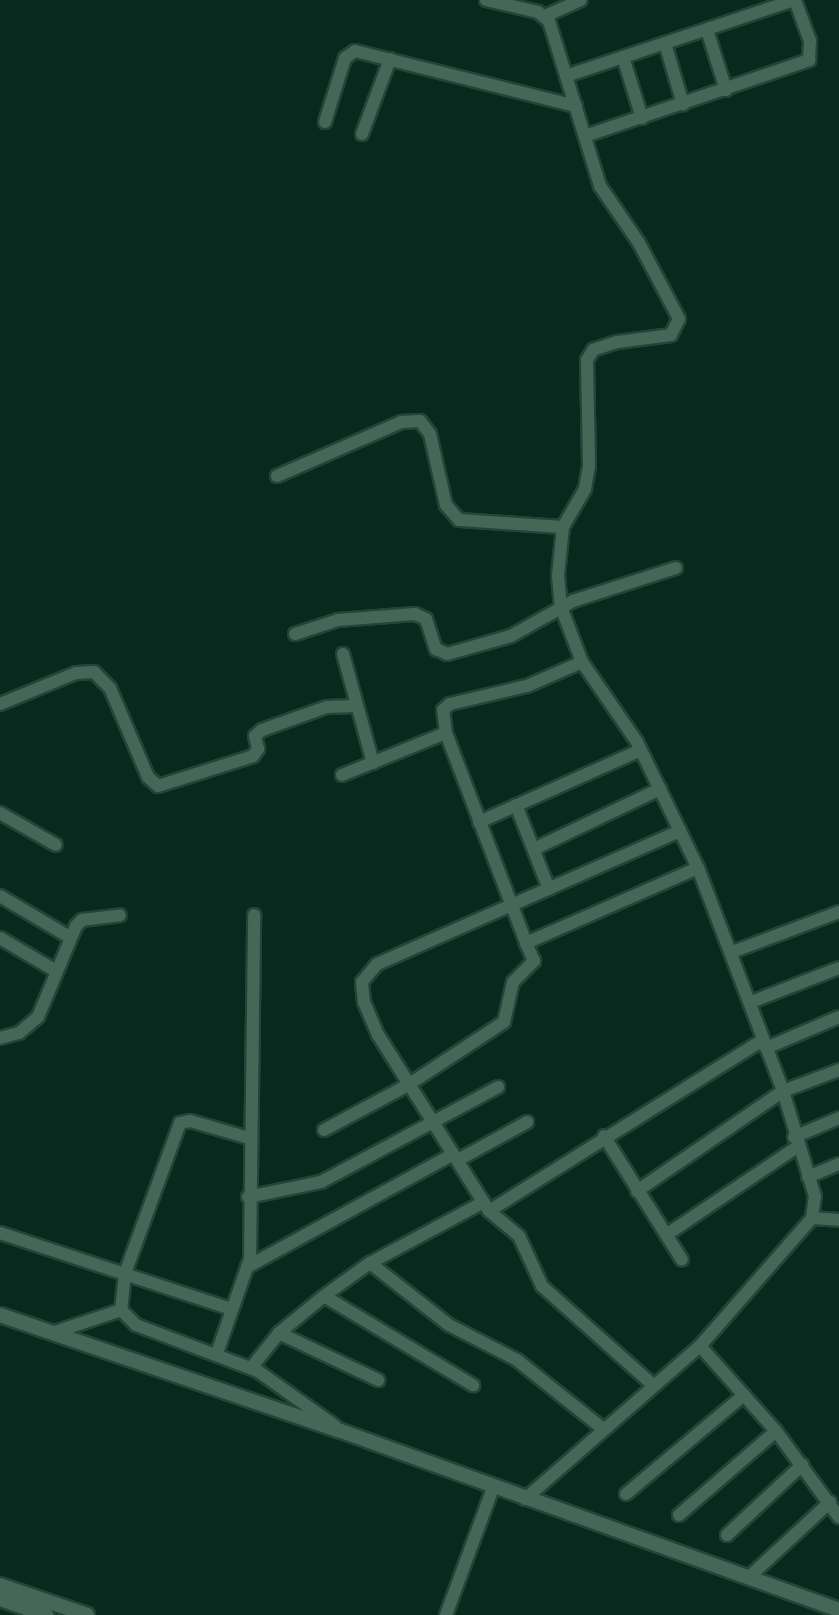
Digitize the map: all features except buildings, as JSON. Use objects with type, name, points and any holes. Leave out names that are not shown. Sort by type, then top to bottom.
[{"type":"street","points":[[486,0],[545,16],[581,0]]},
{"type":"street","points":[[566,76],[795,0],[810,41],[809,60],[585,136]]},
{"type":"street","points":[[525,1499],[700,1346],[812,1217],[815,1196],[796,1142],[783,1091],[698,868],[641,750],[582,662],[561,607],[558,575],[563,527],[588,479],[586,368],[590,354],[617,342],[671,335],[678,326],[639,243],[609,205],[545,16]]},
{"type":"street","points":[[706,30],[726,90]]},
{"type":"street","points":[[665,43],[683,104]]},
{"type":"street","points":[[325,122],[350,52],[390,59],[576,106]]},
{"type":"street","points":[[624,57],[642,118]]},
{"type":"street","points":[[362,134],[390,59]]},
{"type":"street","points":[[277,476],[401,422],[420,421],[430,434],[446,505],[459,520],[563,527]]},
{"type":"street","points":[[295,634],[338,620],[415,614],[426,619],[436,649],[447,654],[511,636],[561,607],[676,568]]},
{"type":"street","points":[[343,654],[373,763]]},
{"type":"street","points":[[324,1130],[408,1085],[504,1022],[513,982],[534,961],[478,822],[446,733],[443,710],[450,704],[527,686],[582,662]]},
{"type":"street","points":[[0,704],[76,673],[94,672],[110,688],[148,777],[158,786],[253,756],[258,749],[255,736],[261,730],[327,708],[356,706]]},
{"type":"street","points":[[342,775],[446,733]]},
{"type":"street","points":[[478,822],[641,750]]},
{"type":"street","points":[[534,849],[660,789]]},
{"type":"street","points":[[516,805],[550,889]]},
{"type":"street","points":[[0,813],[57,845]]},
{"type":"street","points":[[653,1385],[541,1286],[519,1236],[486,1207],[408,1085],[364,1002],[362,982],[366,971],[680,831]]},
{"type":"street","points":[[526,943],[698,868]]},
{"type":"street","points":[[0,896],[71,938]]},
{"type":"street","points":[[732,952],[839,912]]},
{"type":"street","points":[[0,1038],[30,1027],[82,920],[120,915]]},
{"type":"street","points":[[217,1353],[247,1267],[254,915]]},
{"type":"street","points":[[0,938],[57,971]]},
{"type":"street","points":[[751,1002],[839,968]]},
{"type":"street","points":[[251,1368],[279,1333],[370,1263],[486,1207],[765,1044],[839,1017]]},
{"type":"street","points":[[636,1191],[783,1091],[839,1070]]},
{"type":"street","points":[[248,1197],[321,1182],[498,1087]]},
{"type":"street","points":[[666,1236],[796,1142],[839,1118]]},
{"type":"street","points":[[121,1310],[125,1273],[180,1124],[190,1121],[249,1138]]},
{"type":"street","points":[[247,1267],[527,1122]]},
{"type":"street","points":[[604,1136],[636,1191],[682,1260]]},
{"type":"street","points":[[808,1177],[839,1164]]},
{"type":"street","points":[[812,1217],[839,1220]]},
{"type":"street","points":[[0,1233],[231,1309]]},
{"type":"street","points":[[370,1263],[449,1325],[517,1360],[603,1429]]},
{"type":"street","points":[[324,1296],[473,1385]]},
{"type":"street","points":[[52,1333],[121,1310]]},
{"type":"street","points":[[121,1310],[136,1325],[217,1353],[251,1368],[341,1431]]},
{"type":"street","points":[[0,1315],[341,1431],[493,1488],[839,1610]]},
{"type":"street","points":[[279,1333],[378,1380]]},
{"type":"street","points":[[700,1346],[776,1431],[839,1517]]},
{"type":"street","points":[[626,1494],[744,1395]]},
{"type":"street","points":[[678,1515],[776,1431]]},
{"type":"street","points":[[727,1535],[802,1465]]},
{"type":"street","points":[[446,1615],[493,1488]]},
{"type":"street","points":[[748,1578],[830,1503]]},
{"type":"street","points":[[0,1586],[87,1615]]},
{"type":"street","points":[[0,1599],[46,1615]]}]
